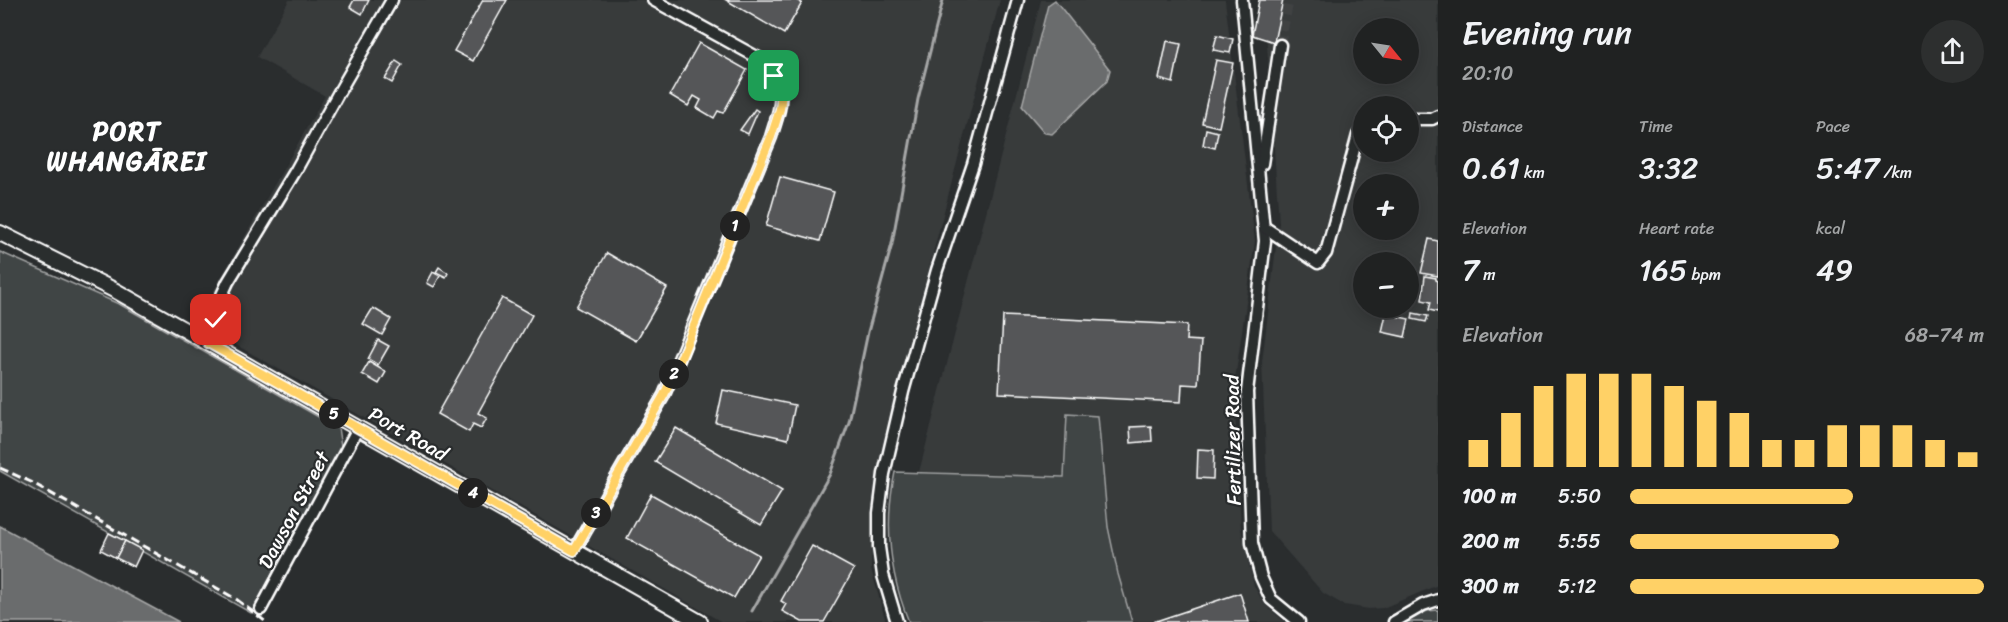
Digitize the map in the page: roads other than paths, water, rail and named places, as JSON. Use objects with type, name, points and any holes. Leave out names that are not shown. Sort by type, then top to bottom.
[{"type":"main road","name":"Port Road","points":[[0,234],[116,291],[700,622]]},
{"type":"street","points":[[208,343],[216,329],[216,308],[228,282],[296,170],[392,0]]},
{"type":"street","points":[[574,551],[664,395],[767,148],[780,109],[782,93],[764,62],[653,0]]},
{"type":"street","points":[[897,622],[883,575],[880,554],[879,513],[884,474],[903,392],[937,270],[973,164],[1018,0]]},
{"type":"street","points":[[1242,0],[1260,181]]},
{"type":"street","points":[[1260,181],[1280,45]]},
{"type":"street","points":[[1419,119],[1432,119],[1438,116]]},
{"type":"street","points":[[1264,227],[1318,263],[1326,253],[1353,153]]},
{"type":"street","name":"Fertilizer Road","points":[[1260,181],[1265,241],[1247,392],[1252,543],[1261,577],[1271,599],[1299,622]]},
{"type":"street","name":"Dawson Street","points":[[261,609],[358,428]]},
{"type":"street","points":[[1394,622],[1423,605],[1438,600]]},
{"type":"waterway","points":[[752,611],[830,474],[849,422],[868,332],[892,244],[918,99],[943,0]]},
{"type":"tunnel","points":[[1280,45],[1289,0]]},
{"type":"railway","points":[[0,468],[31,482],[236,599],[266,622]]},
{"type":"district","name":"PORT WHANGĀREI","points":[[127,146]]}]
